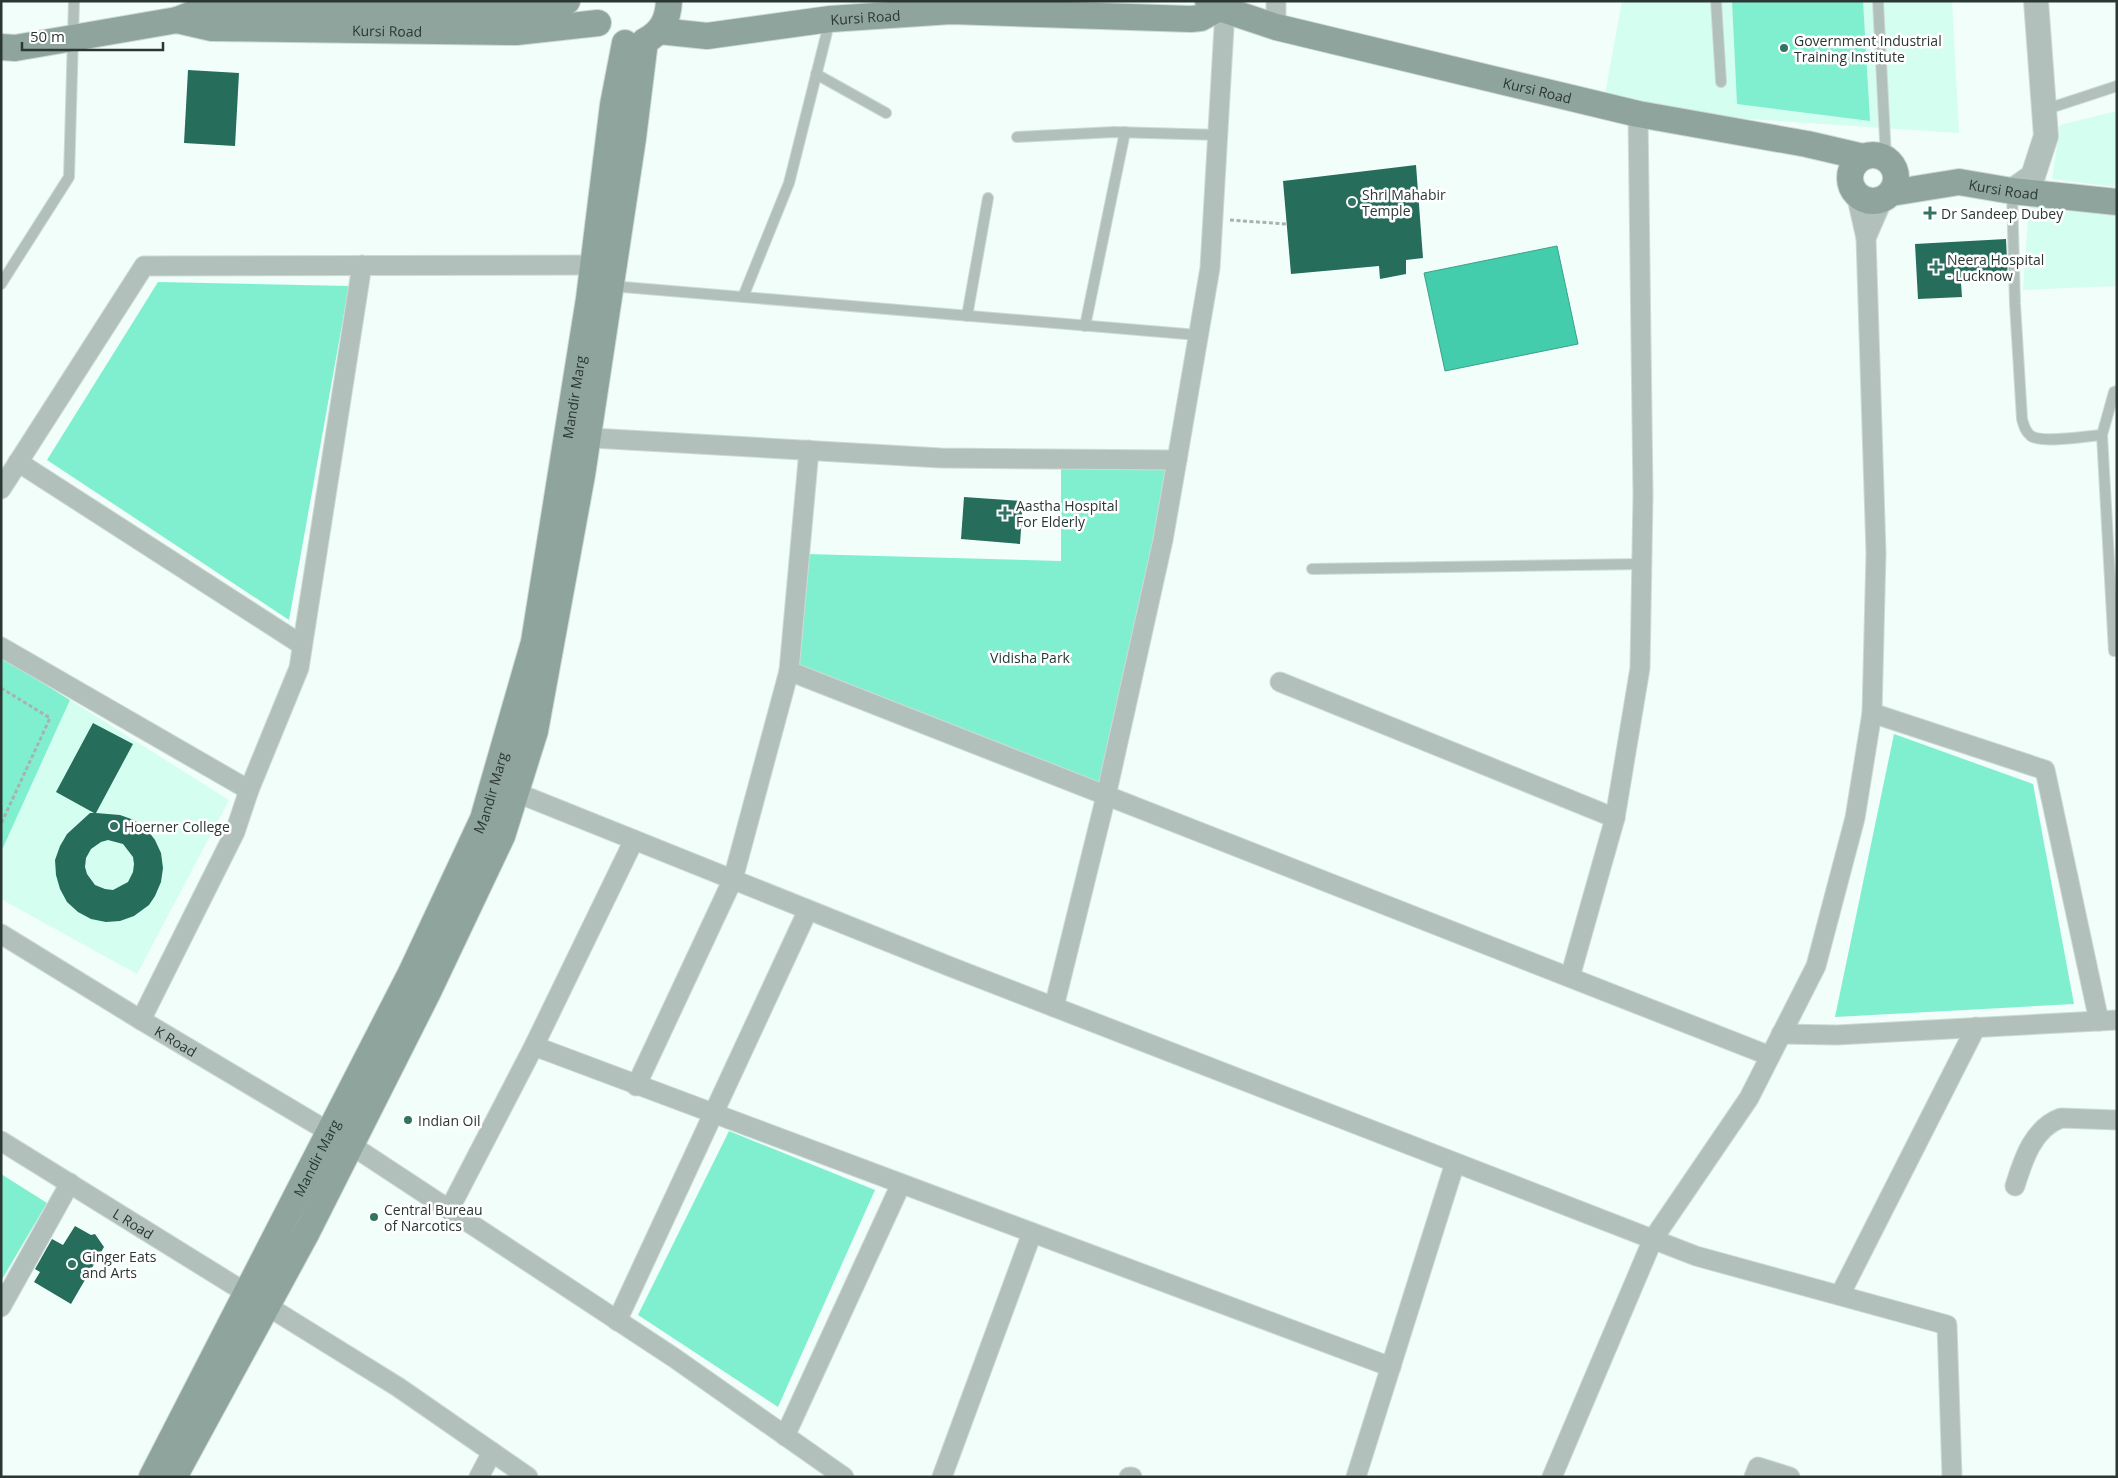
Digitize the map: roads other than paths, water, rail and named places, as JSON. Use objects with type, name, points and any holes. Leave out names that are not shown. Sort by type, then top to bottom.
[{"type":"main road","name":"Kursi Road","points":[[1,47],[15,48],[72,39],[187,9],[210,7],[278,5],[395,11],[531,10],[567,1]]},
{"type":"main road","points":[[597,12],[609,36],[643,38],[667,18],[669,1]]},
{"type":"main road","name":"Kursi Road","points":[[643,38],[707,36],[830,19],[951,11],[1191,19],[1201,18],[1218,7],[1276,14],[1638,114],[1807,144],[1869,170],[1868,201],[1959,182],[2012,191],[2117,202]]},
{"type":"main road","name":"Kursi Road","points":[[187,9],[212,28],[516,32],[597,12]]},
{"type":"main road","points":[[174,1477],[257,1301],[341,1139],[428,992],[502,836],[505,788],[536,731],[602,275],[633,138],[643,38]]},
{"type":"main road","points":[[1869,170],[1959,182]]},
{"type":"main road","points":[[1869,170],[1896,179],[1887,196]]},
{"type":"main road","points":[[152,1477],[257,1301]]},
{"type":"street","points":[[2012,191],[2033,176],[2046,136],[2036,1]]},
{"type":"street","points":[[1054,1007],[1106,796],[1163,540],[1210,268],[1219,135],[1218,7]]},
{"type":"street","points":[[1570,977],[1615,818],[1640,668],[1642,564],[1638,114]]},
{"type":"street","points":[[1552,1477],[1653,1239],[1749,1098],[1816,966],[1855,818],[1872,713],[1876,553],[1866,238],[1869,170]]},
{"type":"street","points":[[1866,238],[1887,196]]},
{"type":"street","points":[[141,1020],[234,832],[249,790],[299,668],[362,265]]},
{"type":"street","points":[[1,488],[144,266],[362,265],[602,275]]},
{"type":"street","points":[[577,438],[941,458],[1177,460]]},
{"type":"street","points":[[636,1086],[733,879],[789,672],[808,450]]},
{"type":"street","points":[[18,462],[302,645]]},
{"type":"street","points":[[1,647],[249,790]]},
{"type":"street","points":[[789,672],[1770,1056]]},
{"type":"street","points":[[1280,682],[1615,818]]},
{"type":"street","points":[[1781,1034],[1837,1035],[2108,1020],[2045,770],[1872,713]]},
{"type":"street","points":[[505,788],[1054,1007],[1696,1256],[1947,1325],[1952,1477]]},
{"type":"street","points":[[449,1210],[534,1046],[634,840]]},
{"type":"street","points":[[617,1320],[715,1114],[808,910]]},
{"type":"street","name":"K Road","points":[[1,934],[341,1139],[617,1320],[842,1476]]},
{"type":"street","points":[[1840,1295],[1976,1027]]},
{"type":"street","points":[[534,1046],[636,1086],[1391,1367]]},
{"type":"street","points":[[2015,1186],[2025,1158],[2036,1137],[2053,1121],[2061,1118],[2117,1120]]},
{"type":"street","name":"L Road","points":[[1,1141],[398,1387],[528,1477]]},
{"type":"street","points":[[1356,1477],[1455,1163]]},
{"type":"street","points":[[1,1307],[70,1183]]},
{"type":"street","points":[[785,1436],[902,1184]]},
{"type":"street","points":[[942,1477],[1032,1233]]},
{"type":"street","points":[[479,1477],[492,1452]]},
{"type":"street","points":[[1754,1477],[1758,1467],[1790,1477]]},
{"type":"lane","points":[[1,284],[70,177],[74,1]]},
{"type":"lane","points":[[1716,1],[1721,82]]},
{"type":"lane","points":[[1869,170],[1878,1]]},
{"type":"lane","points":[[743,297],[789,184],[830,19]]},
{"type":"lane","points":[[816,74],[886,113]]},
{"type":"lane","points":[[2044,110],[2117,86]]},
{"type":"lane","points":[[1017,137],[1125,132],[1219,135]]},
{"type":"lane","points":[[1085,326],[1125,132]]},
{"type":"lane","points":[[2012,191],[2015,304],[2022,419],[2025,429],[2032,437],[2043,440],[2102,435]]},
{"type":"lane","points":[[967,316],[988,198]]},
{"type":"lane","points":[[602,275],[743,297],[1198,335]]},
{"type":"lane","points":[[2114,651],[2114,592],[2102,435],[2114,392],[2117,391]]},
{"type":"lane","points":[[1312,569],[1642,564]]},
{"type":"place","name":"Government Industrial Training Institute","points":[[1784,48]]},
{"type":"place","name":"Shri Mahabir Temple","points":[[1352,202]]},
{"type":"place","name":"Dr Sandeep Dubey","points":[[1930,213]]},
{"type":"place","name":"Neera Hospital - Lucknow","points":[[1936,267]]},
{"type":"place","name":"Aastha Hospital For Elderly","points":[[1005,513]]},
{"type":"place","name":"Hoerner College","points":[[114,826]]},
{"type":"place","name":"Indian Oil","points":[[408,1120]]},
{"type":"place","name":"Central Bureau of Narcotics","points":[[374,1217]]},
{"type":"place","name":"Ginger Eats and Arts","points":[[72,1264]]},
{"type":"park label","name":"Vidisha Park","points":[[1030,657]]}]
